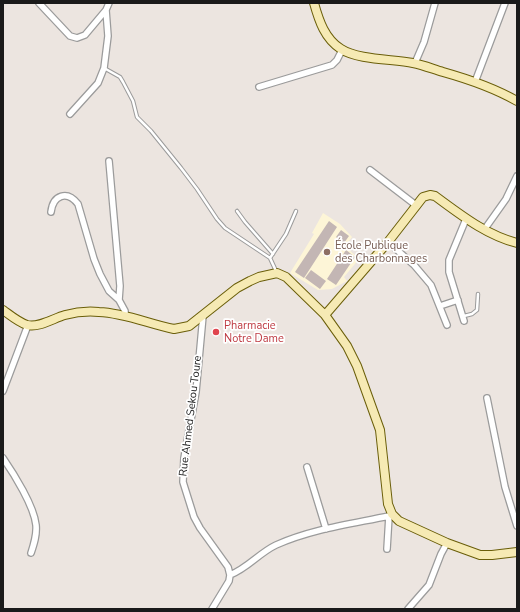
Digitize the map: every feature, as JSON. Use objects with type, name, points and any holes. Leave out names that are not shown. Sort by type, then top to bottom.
[{"type":"street","points":[[39,3],[70,36],[77,38],[85,35],[106,10]]},
{"type":"street","points":[[70,114],[98,82],[104,68],[108,36],[106,10],[108,3]]},
{"type":"street","points":[[314,3],[318,20],[325,32],[334,44],[342,50],[357,55],[415,63],[475,82],[517,101]]},
{"type":"street","points":[[415,63],[424,42],[435,3]]},
{"type":"street","points":[[475,82],[505,3]]},
{"type":"street","points":[[259,87],[332,65],[338,60],[342,50]]},
{"type":"street","points":[[110,161],[120,286],[119,300]]},
{"type":"street","points":[[370,170],[417,206]]},
{"type":"street","points":[[484,230],[506,199],[517,176]]},
{"type":"street","points":[[324,315],[388,242],[423,197],[430,195],[435,196],[466,219],[484,230],[503,239],[517,242]]},
{"type":"street","points":[[50,212],[54,201],[60,197],[68,196],[76,201],[100,274],[109,291],[119,300],[125,311],[125,316]]},
{"type":"street","points":[[464,318],[449,272],[449,260],[466,219]]},
{"type":"street","points":[[388,242],[424,275],[431,285],[447,326]]},
{"type":"street","points":[[3,310],[21,323],[28,325],[36,325],[64,315],[101,312],[125,316],[174,329],[189,326],[237,288],[259,277],[277,273],[286,278],[324,315],[346,346],[357,366],[376,418],[382,444],[390,515],[387,549]]},
{"type":"street","points":[[440,306],[458,300]]},
{"type":"street","name":"Rue Ahmed Sekou Toure","points":[[203,316],[196,392],[184,458],[183,482],[194,517],[200,528],[228,567],[230,575]]},
{"type":"street","points":[[3,391],[28,325]]},
{"type":"street","points":[[487,398],[505,487],[517,526]]},
{"type":"street","points":[[3,458],[22,489],[34,515],[36,534],[31,553]]},
{"type":"street","points":[[307,467],[326,529]]},
{"type":"street","points":[[213,608],[229,581],[230,575],[246,567],[266,551],[275,546],[296,537],[390,515],[399,521],[447,543],[480,554],[492,555],[517,552]]},
{"type":"street","points":[[408,609],[429,585],[447,543]]},
{"type":"lane","points":[[104,68],[120,77],[124,82],[134,101],[135,113],[137,116],[151,130],[181,168],[220,224],[270,258],[277,273]]},
{"type":"lane","points":[[237,211],[274,254]]},
{"type":"lane","points":[[270,258],[286,234],[296,211]]},
{"type":"lane","points":[[464,318],[477,310],[478,294]]},
{"type":"shaded area","name":"École Publique des Charbonnages","points":[[323,213],[340,224],[352,237],[345,246],[359,259],[344,277],[347,281],[332,289],[318,290],[290,273],[314,234],[312,233]]},
{"type":"building","points":[[329,221],[337,227],[304,278],[295,272]]},
{"type":"building","points":[[341,230],[349,236],[344,243],[336,237]]},
{"type":"building","points":[[346,250],[355,257],[336,285],[327,279]]},
{"type":"building","points":[[311,270],[326,281],[320,289],[305,278]]},
{"type":"place","name":"École Publique des Charbonnages","points":[[327,252]]},
{"type":"place","name":"Pharmacie Notre Dame","points":[[216,332]]}]
